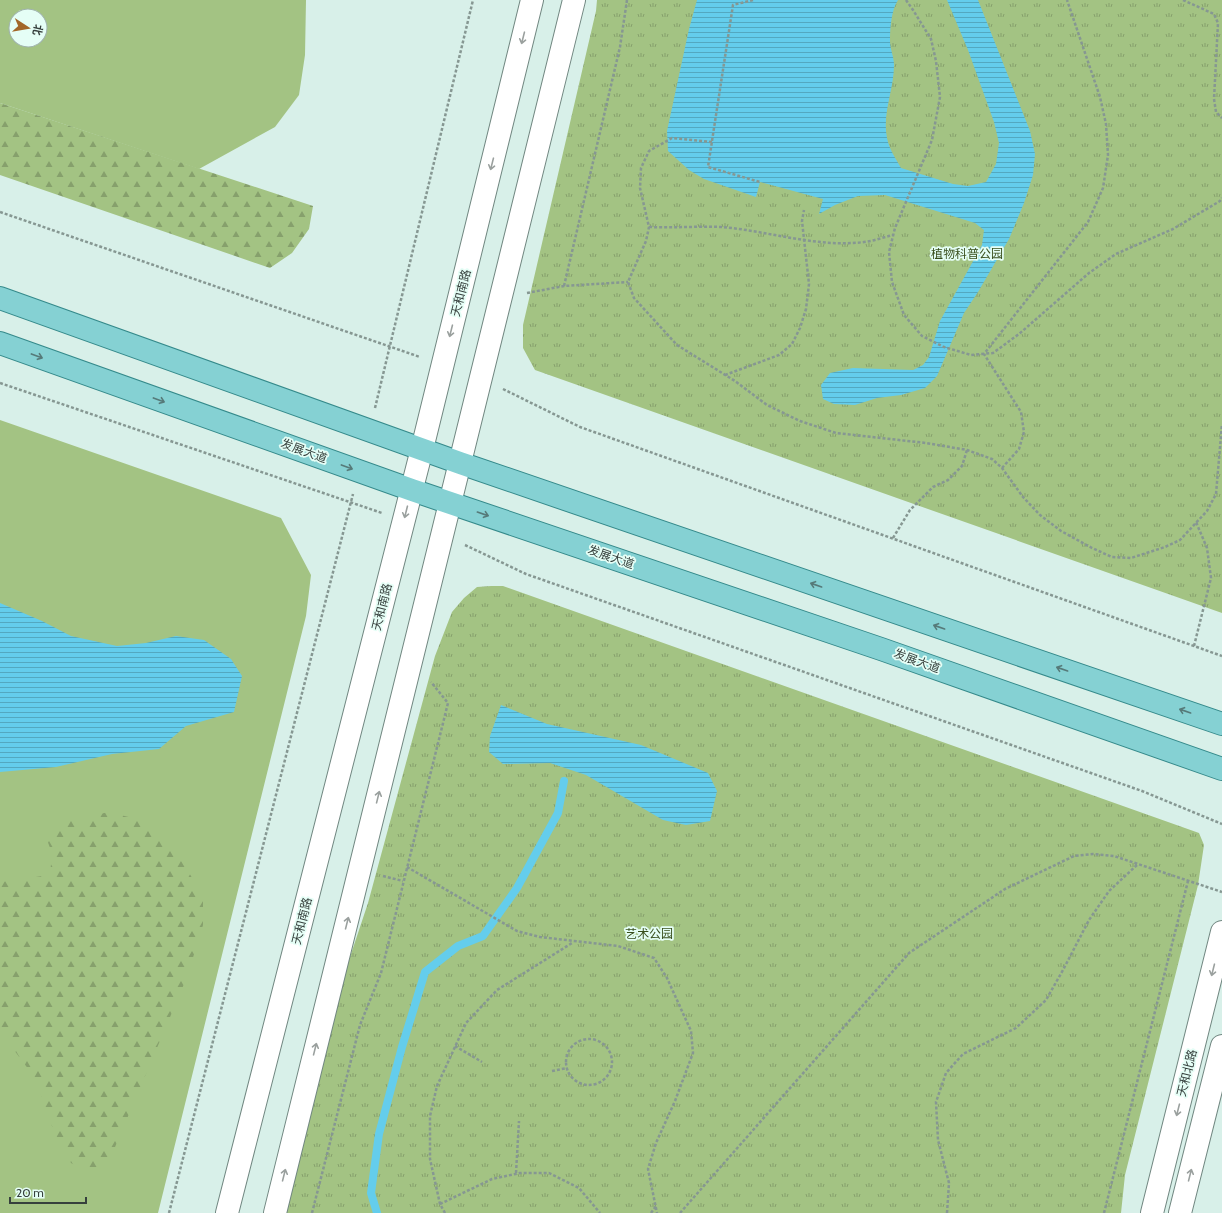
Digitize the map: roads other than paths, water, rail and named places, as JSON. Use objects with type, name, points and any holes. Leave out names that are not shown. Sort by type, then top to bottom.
[{"type":"main road","points":[[0,298],[460,463],[1222,724]]},
{"type":"main road","name":"发展大道","points":[[0,343],[412,490],[881,648],[1222,769]]},
{"type":"street","name":"天和南路","points":[[227,1213],[412,490],[532,0]]},
{"type":"street","points":[[275,1213],[574,0]]},
{"type":"street","name":"天和北路","points":[[1152,1213],[1222,932]]},
{"type":"street","points":[[1180,1213],[1222,1046]]},
{"type":"water","points":[[697,0],[898,0],[892,15],[890,31],[890,44],[894,65],[886,120],[889,146],[901,168],[953,184],[968,186],[986,182],[996,164],[999,143],[994,122],[968,50],[947,0],[978,0],[1030,131],[1035,154],[1033,175],[1024,203],[1009,239],[964,313],[937,376],[925,388],[901,395],[877,398],[855,405],[834,404],[823,399],[821,385],[830,373],[853,368],[913,370],[923,365],[929,357],[940,321],[982,245],[984,230],[975,223],[885,195],[858,196],[835,205],[819,214],[823,199],[760,182],[756,197],[704,179],[689,170],[668,151],[667,131],[689,29]]},
{"type":"water","points":[[0,603],[42,621],[71,636],[117,646],[146,643],[176,636],[204,640],[231,659],[242,676],[234,712],[186,726],[159,749],[112,754],[56,767],[0,772]]},
{"type":"water","points":[[501,705],[547,724],[641,745],[708,773],[717,791],[710,821],[686,825],[663,820],[586,775],[550,763],[503,764],[489,752],[490,736]]},
{"type":"waterway","points":[[377,1213],[371,1193],[379,1134],[402,1047],[425,972],[458,946],[483,936],[517,888],[558,813],[564,781]]},
{"type":"park label","name":"植物科普公园","points":[[967,254]]},
{"type":"park label","name":"艺术公园","points":[[649,934]]}]
